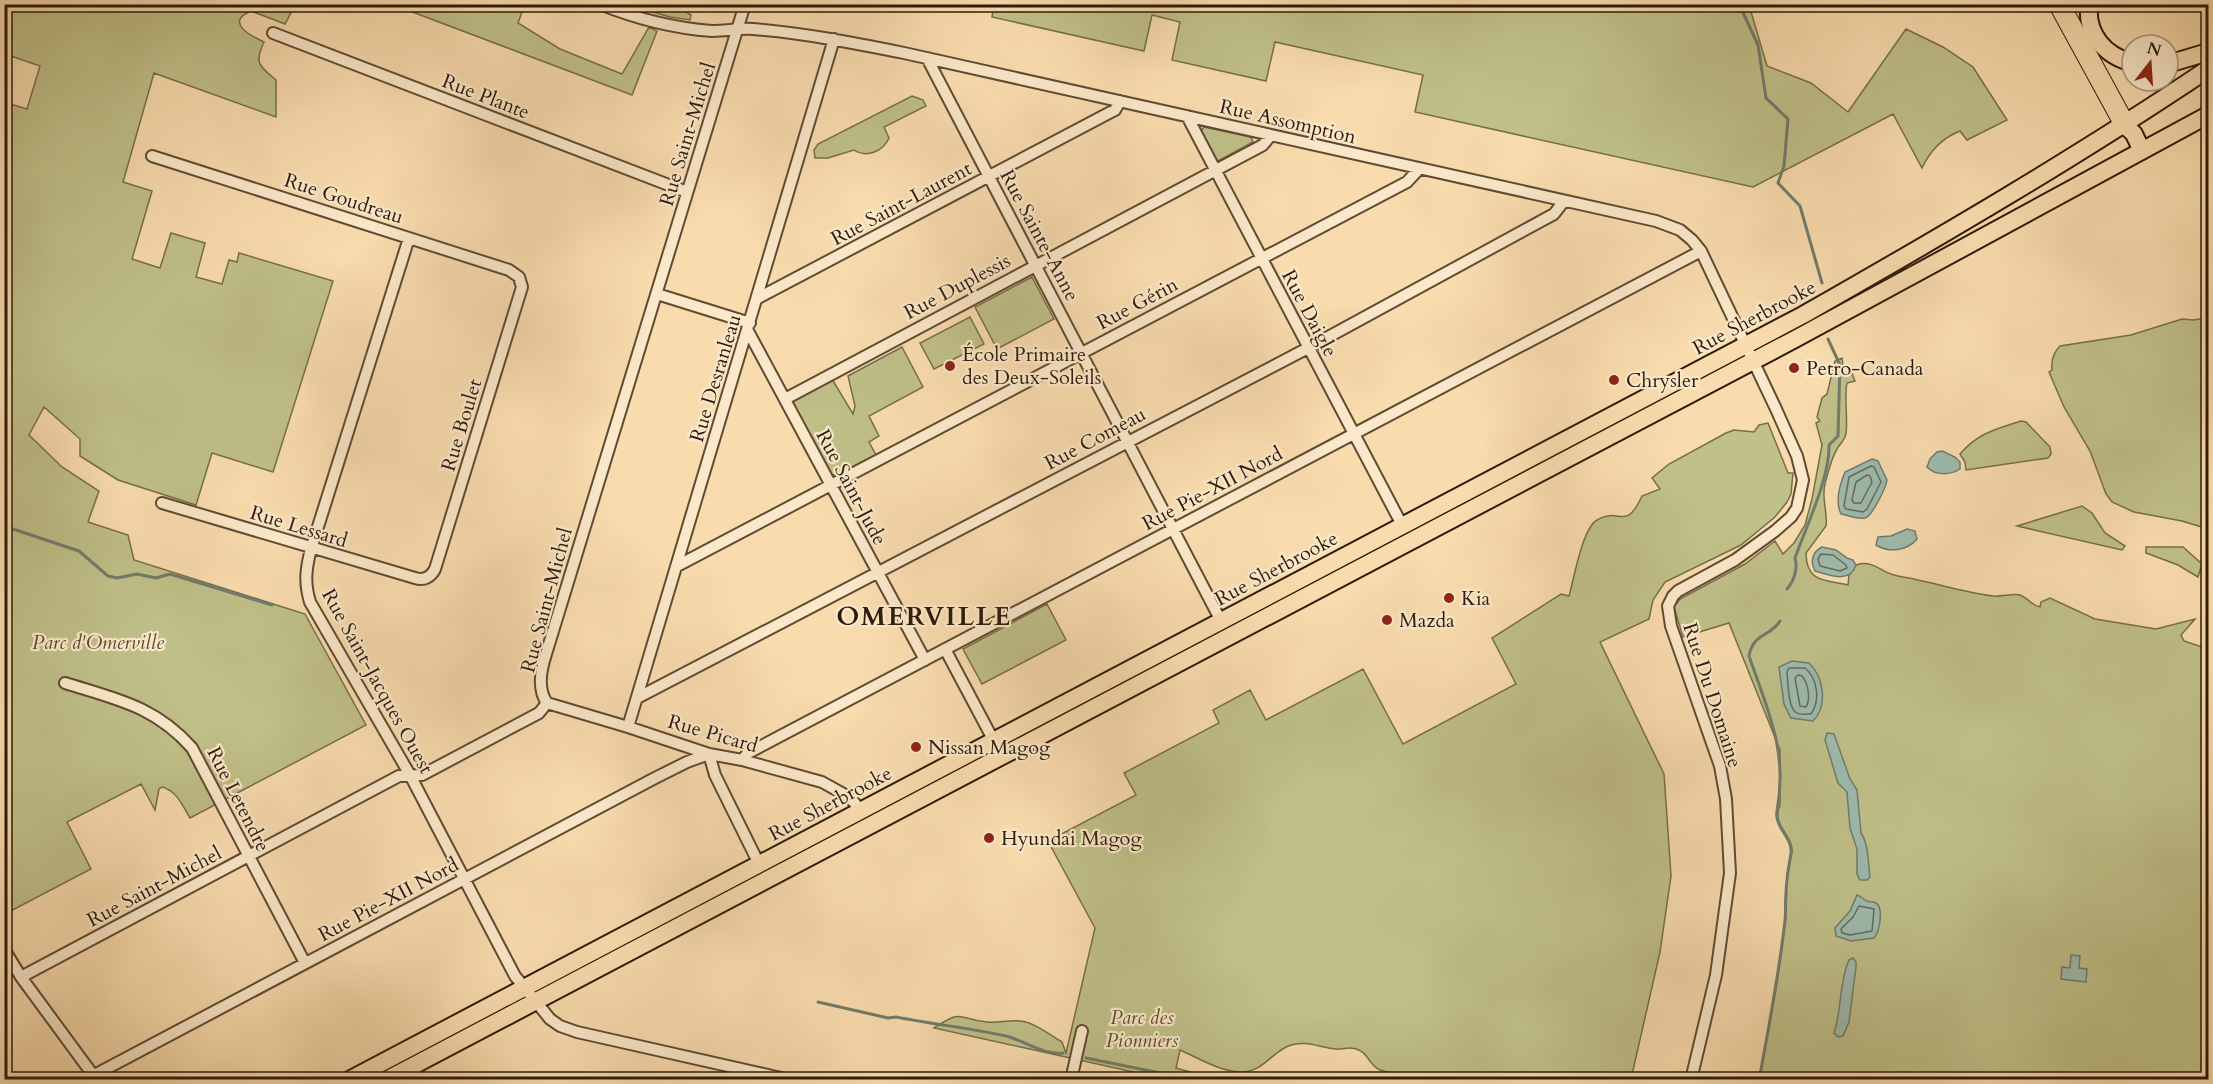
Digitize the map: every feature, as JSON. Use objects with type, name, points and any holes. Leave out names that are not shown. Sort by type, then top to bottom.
[{"type":"highway","points":[[2059,4],[2125,125]]},
{"type":"main road","points":[[2089,4],[2089,23],[2097,42],[2120,58]]},
{"type":"main road","points":[[2180,60],[2208,52]]},
{"type":"main road","name":"Rue Sherbrooke","points":[[386,1080],[529,994],[759,864],[861,810],[998,748],[1221,621],[1839,295],[2037,179],[2125,125],[2208,69]]},
{"type":"main road","name":"Rue Sherbrooke","points":[[349,1080],[529,994],[998,748],[1754,360],[2208,115]]},
{"type":"main road","points":[[2125,125],[2134,134],[2142,151]]},
{"type":"main road","points":[[2037,179],[2048,201]]},
{"type":"street","name":"Rue Assomption","points":[[600,4],[640,20],[667,26],[711,31],[750,29],[834,39],[927,58],[1664,224],[1686,235],[1701,251],[1754,360]]},
{"type":"street","name":"Rue Saint-Michel","points":[[21,977],[399,776],[422,775],[539,713],[547,703],[541,690],[543,661],[745,4]]},
{"type":"street","name":"Rue Plante","points":[[273,33],[687,192]]},
{"type":"street","name":"Rue Desranleau","points":[[628,727],[834,39]]},
{"type":"street","name":"Rue Sainte-Anne","points":[[927,58],[1221,621]]},
{"type":"street","name":"Rue Saint-Laurent","points":[[758,298],[1115,110],[1120,101]]},
{"type":"street","name":"Rue Daigle","points":[[1186,116],[1402,525]]},
{"type":"street","name":"Rue Duplessis","points":[[785,399],[1263,145],[1271,135]]},
{"type":"street","name":"Rue Goudreau","points":[[152,156],[509,270],[521,280]]},
{"type":"street","name":"Rue Gérin","points":[[677,566],[1407,182],[1419,169]]},
{"type":"street","name":"Rue Comeau","points":[[637,698],[1308,348],[1554,214],[1564,201]]},
{"type":"street","name":"Rue Saint-Jacques Ouest","points":[[409,238],[311,549],[306,568],[305,586],[310,602],[410,775],[515,976],[555,1023],[577,1032],[790,1080]]},
{"type":"street","name":"Rue Pie-XII Nord","points":[[742,760],[748,753],[1701,251]]},
{"type":"street","name":"Rue Boulet","points":[[427,578],[435,569],[522,291],[521,280]]},
{"type":"street","points":[[657,294],[749,327]]},
{"type":"street","name":"Rue Saint-Jude","points":[[749,327],[785,399],[925,660]]},
{"type":"street","name":"Rue Du Domaine","points":[[1691,1080],[1716,975],[1730,873],[1726,799],[1720,766],[1671,626],[1668,606],[1672,596],[1678,591],[1722,569],[1761,543],[1791,517],[1801,498],[1803,480],[1801,468],[1754,360]]},
{"type":"street","name":"Rue Lessard","points":[[162,503],[311,549],[419,579],[427,578]]},
{"type":"street","points":[[945,649],[998,748]]},
{"type":"street","name":"Rue Letendre","points":[[65,683],[122,700],[148,711],[188,743],[198,757],[305,963]]},
{"type":"street","name":"Rue Picard","points":[[547,703],[709,754],[742,760],[830,786],[849,797],[861,810]]},
{"type":"street","points":[[709,754],[715,775],[759,864]]},
{"type":"street","name":"Rue Pie-XII Nord","points":[[89,1077],[669,771],[709,754]]},
{"type":"street","points":[[4,950],[89,1077]]},
{"type":"street","points":[[1071,1080],[1082,1031]]},
{"type":"green space","name":"Parc d'Omerville","points":[[5,5],[295,5],[285,24],[251,11],[243,15],[240,20],[240,24],[247,32],[264,42],[259,60],[262,67],[276,80],[276,117],[154,73],[123,182],[152,191],[132,259],[160,268],[171,233],[205,243],[196,277],[222,284],[229,260],[237,262],[239,253],[333,281],[273,472],[212,453],[196,505],[118,480],[80,456],[80,439],[44,407],[29,435],[62,467],[99,491],[88,522],[128,535],[134,560],[305,614],[366,725],[190,818],[175,795],[162,787],[159,789],[155,810],[141,784],[67,822],[91,869],[5,914],[4,102],[27,109],[40,66],[5,54]]},
{"type":"green space","points":[[394,5],[484,5],[490,12],[495,5],[507,5],[522,12],[518,23],[560,49],[622,74],[649,27],[657,31],[632,95]]},
{"type":"green space","points":[[628,5],[674,5],[691,15],[690,20],[670,17]]},
{"type":"green space","points":[[994,5],[1749,5],[1767,66],[1811,83],[1848,112],[1906,29],[1943,47],[1973,67],[2007,120],[1967,140],[1960,131],[1948,137],[1937,146],[1922,168],[1893,114],[1753,187],[1415,112],[1423,75],[1275,42],[1266,81],[1172,60],[1180,22],[1152,15],[1144,51],[992,17]]},
{"type":"green space","points":[[912,96],[923,100],[926,106],[884,127],[889,138],[883,147],[869,153],[854,150],[828,158],[815,158],[814,150],[818,144]]},
{"type":"green space","points":[[1204,127],[1251,137],[1253,142],[1218,161],[1201,131]]},
{"type":"green space","points":[[1032,277],[1054,319],[997,349],[975,307]]},
{"type":"green space","points":[[970,317],[984,344],[934,369],[920,343]]},
{"type":"green space","points":[[2208,318],[2208,529],[2182,521],[2134,512],[2112,502],[2106,494],[2090,451],[2064,407],[2049,372],[2052,370],[2054,354],[2060,346],[2131,335],[2182,319]]},
{"type":"green space","points":[[902,347],[923,387],[869,416],[879,436],[869,442],[876,455],[837,475],[832,475],[793,404],[794,400],[832,379],[853,414],[855,406],[848,376]]},
{"type":"green space","points":[[1842,358],[1844,374],[1851,371],[1855,381],[1847,383],[1845,436],[1833,457],[1825,484],[1826,526],[1806,553],[1809,570],[1813,575],[1848,585],[1849,575],[1856,565],[1868,564],[1892,574],[1969,592],[1993,596],[2020,595],[2040,607],[2041,602],[2050,598],[2095,619],[2156,629],[2195,619],[2181,635],[2184,641],[2208,649],[2208,1079],[1759,1079],[1780,960],[1786,914],[1787,874],[1792,851],[1778,818],[1780,750],[1729,623],[1683,637],[1674,607],[1680,599],[1745,564],[1775,541],[1783,554],[1794,543],[1805,525],[1822,445],[1816,423],[1820,421],[1817,417],[1822,398],[1827,394],[1835,361]]},
{"type":"green space","points":[[2021,421],[2026,422],[2050,447],[2051,454],[2048,458],[1966,470],[1965,462],[1960,454],[1967,447],[1988,433]]},
{"type":"green space","name":"Parc des Pionniers","points":[[1768,423],[1788,473],[1793,473],[1791,494],[1787,502],[1775,517],[1741,545],[1665,582],[1653,600],[1649,619],[1600,642],[1664,774],[1671,876],[1660,952],[1631,1079],[1416,1079],[1407,1074],[1378,1069],[1362,1052],[1356,1049],[1337,1049],[1302,1043],[1284,1048],[1255,1069],[1240,1072],[1217,1067],[1180,1050],[1176,1068],[1215,1079],[1165,1079],[934,1028],[951,1018],[960,1016],[987,1022],[1025,1022],[1062,1042],[1066,1053],[1095,928],[1048,841],[1136,795],[1124,773],[1219,723],[1213,710],[1250,690],[1266,720],[1363,669],[1403,744],[1516,684],[1492,638],[1561,594],[1569,596],[1583,544],[1592,525],[1605,516],[1622,517],[1631,513],[1642,496],[1660,489],[1652,478],[1669,464],[1726,433],[1734,430],[1754,432],[1759,425]]},
{"type":"green space","points":[[2082,506],[2092,513],[2105,533],[2125,546],[2122,550],[2017,526]]},
{"type":"green space","points":[[2146,547],[2183,547],[2202,564],[2198,577],[2178,565],[2146,553]]},
{"type":"green space","points":[[1047,604],[1066,640],[982,684],[963,649]]},
{"type":"water","points":[[1942,451],[1960,462],[1960,469],[1943,474],[1927,467],[1930,459],[1937,452]]},
{"type":"water","points":[[1872,459],[1878,461],[1887,480],[1878,501],[1865,518],[1841,514],[1838,499],[1845,472]]},
{"type":"water","points":[[1907,529],[1915,531],[1917,539],[1908,546],[1892,550],[1876,545],[1878,537],[1891,536]]},
{"type":"water","points":[[1822,547],[1836,550],[1853,560],[1856,565],[1853,571],[1849,575],[1839,577],[1815,571],[1813,558]]},
{"type":"water","points":[[1792,661],[1809,663],[1821,684],[1821,708],[1813,721],[1791,718],[1784,704],[1779,667]]},
{"type":"water","points":[[1827,733],[1834,734],[1850,779],[1857,790],[1861,833],[1868,855],[1870,877],[1867,880],[1860,880],[1857,874],[1857,849],[1850,828],[1847,792],[1838,783],[1825,740]]},
{"type":"water","points":[[1857,895],[1878,905],[1880,922],[1874,938],[1851,941],[1836,936],[1835,928],[1850,911]]},
{"type":"water","points":[[2071,955],[2080,956],[2079,968],[2087,969],[2086,982],[2061,979],[2062,967],[2070,968]]},
{"type":"water","points":[[1853,958],[1856,967],[1849,1022],[1843,1036],[1838,1037],[1834,1033],[1844,977],[1849,960]]},
{"type":"waterway","points":[[1739,4],[1758,45],[1766,98],[1788,119],[1784,166],[1778,183],[1800,206],[1822,283]]},
{"type":"waterway","points":[[1787,589],[1795,575],[1795,558],[1822,487],[1829,445],[1838,436],[1840,365],[1828,339]]},
{"type":"waterway","points":[[4,526],[79,551],[108,576],[117,578],[137,574],[156,578],[170,574],[272,605]]},
{"type":"waterway","points":[[1759,1080],[1780,961],[1791,848],[1777,817],[1780,789],[1778,750],[1769,713],[1749,656],[1754,643],[1780,621]]},
{"type":"waterway","points":[[818,1002],[888,1018],[896,1017],[1006,1036],[1041,1050],[1063,1053]]},
{"type":"waterway","points":[[1086,1058],[1195,1080]]},
{"type":"place","name":"École Primaire des Deux-Soleils","points":[[950,366]]},
{"type":"place","name":"Petro-Canada","points":[[1794,368]]},
{"type":"place","name":"Chrysler","points":[[1614,380]]},
{"type":"place","name":"Kia","points":[[1449,598]]},
{"type":"place","name":"Mazda","points":[[1387,620]]},
{"type":"place","name":"Nissan Magog","points":[[916,747]]},
{"type":"place","name":"Hyundai Magog","points":[[989,838]]},
{"type":"district","name":"OMERVILLE","points":[[924,616]]}]
